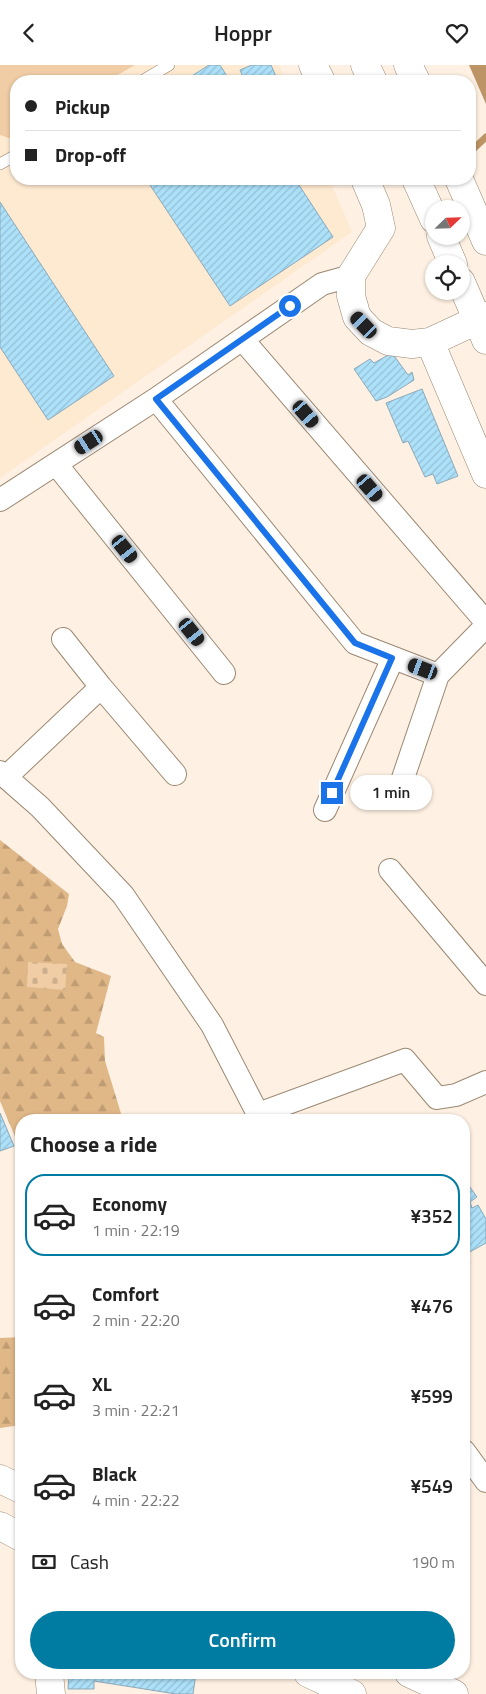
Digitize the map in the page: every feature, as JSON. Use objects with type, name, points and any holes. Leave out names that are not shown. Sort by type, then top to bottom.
[{"type":"main road","points":[[368,185],[376,205],[381,228],[351,276],[350,296],[357,317],[371,332],[388,341],[412,344],[430,342],[483,326],[470,300]]},
{"type":"main road","points":[[419,185],[425,200]]},
{"type":"main road","points":[[462,185],[486,241]]},
{"type":"main road","points":[[430,342],[486,474]]},
{"type":"main road","points":[[0,1479],[15,1486]]},
{"type":"main road","points":[[0,1527],[15,1534]]},
{"type":"main road","points":[[50,1679],[51,1694]]},
{"type":"main road","points":[[321,1679],[352,1694]]},
{"type":"main road","points":[[422,1679],[454,1694]]},
{"type":"street","points":[[0,501],[156,399],[322,284],[351,276]]},
{"type":"street","points":[[242,339],[486,622]]},
{"type":"street","points":[[156,399],[355,643],[438,675]]},
{"type":"street","points":[[56,464],[224,673]]},
{"type":"street","points":[[401,784],[438,675],[486,626]]},
{"type":"street","points":[[63,639],[175,774]]},
{"type":"street","points":[[325,810],[392,658]]},
{"type":"street","points":[[101,687],[3,774],[40,807],[123,895],[212,1025],[258,1114]]},
{"type":"street","points":[[390,869],[486,984]]},
{"type":"street","points":[[268,1114],[405,1059],[437,1098],[456,1095],[486,1081]]},
{"type":"street","points":[[470,1459],[486,1481]]},
{"type":"lane","points":[[152,75],[170,65]]},
{"type":"shaded area","points":[[0,65],[279,65],[283,75],[10,75],[10,185],[332,185],[352,232],[0,478]]},
{"type":"shaded area","points":[[469,65],[486,65],[486,104],[476,81],[476,75],[473,75]]},
{"type":"green space","points":[[0,65],[135,65],[118,75],[10,75],[10,137],[0,135]]},
{"type":"green space","points":[[0,840],[69,894],[67,906],[58,929],[62,944],[75,962],[111,976],[96,1033],[104,1037],[105,1061],[121,1114],[15,1114],[15,1137],[0,1101]]},
{"type":"green space","points":[[28,962],[67,964],[65,990],[27,987]]},
{"type":"green space","points":[[15,1337],[15,1426],[0,1428],[0,1338]]},
{"type":"building","points":[[209,65],[220,65],[226,75],[193,75]]},
{"type":"building","points":[[252,65],[271,65],[275,75],[242,75],[240,70]]},
{"type":"building","points":[[150,185],[299,185],[333,237],[230,306]]},
{"type":"building","points":[[0,202],[114,376],[48,420],[0,347]]},
{"type":"building","points":[[390,354],[395,357],[408,375],[412,372],[414,380],[387,397],[376,401],[354,369],[370,359],[374,363]]},
{"type":"building","points":[[422,389],[458,476],[437,484],[433,474],[425,477],[408,441],[403,443],[386,403]]},
{"type":"building","points":[[0,1113],[14,1146],[0,1151]]},
{"type":"building","points":[[470,1187],[477,1197],[470,1202]]},
{"type":"building","points":[[470,1202],[472,1208],[478,1205],[486,1219],[486,1243],[470,1252]]},
{"type":"building","points":[[69,1679],[195,1679],[193,1694],[176,1694],[94,1681],[94,1689],[68,1689]]},
{"type":"waterway","points":[[476,146],[486,137]]},
{"type":"route","points":[[290,306],[156,399],[355,643],[392,658],[332,793]]}]
